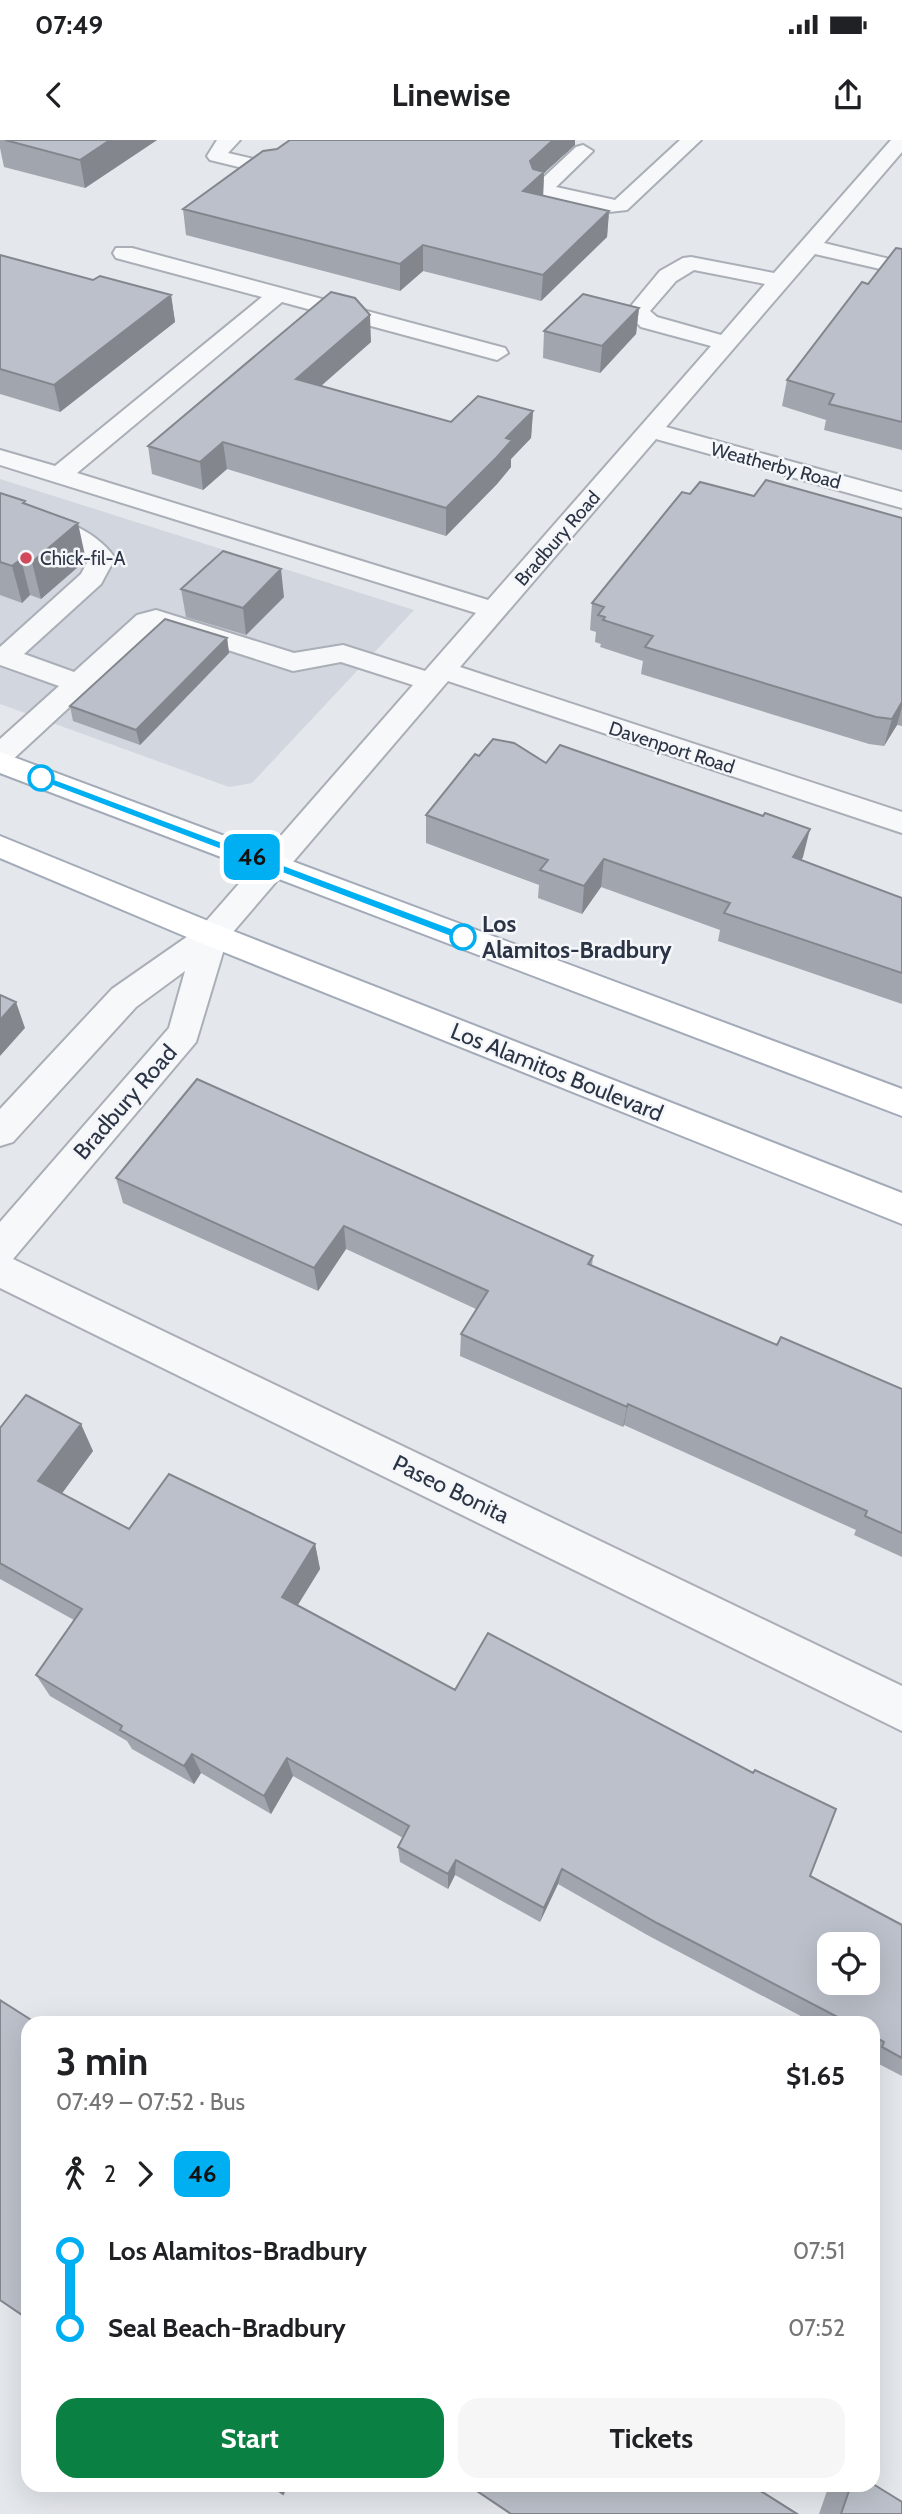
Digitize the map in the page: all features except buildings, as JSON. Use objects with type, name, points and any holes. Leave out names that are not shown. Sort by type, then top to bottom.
[{"type":"main road","points":[[0,762],[902,1103]]},
{"type":"main road","name":"Los Alamitos Boulevard","points":[[0,846],[212,935],[902,1209]]},
{"type":"street","points":[[230,140],[221,146],[217,156],[271,169],[300,148]]},
{"type":"street","points":[[583,151],[541,190],[609,206],[620,206],[691,140]]},
{"type":"street","name":"Bradbury Road","points":[[0,1132],[124,998],[212,935],[902,140]]},
{"type":"street","points":[[810,246],[902,268]]},
{"type":"street","points":[[124,253],[497,353]]},
{"type":"street","points":[[726,344],[649,322],[637,312],[668,276],[691,263],[780,281]]},
{"type":"street","points":[[59,475],[277,295]]},
{"type":"street","name":"Weatherby Road","points":[[650,430],[902,500]]},
{"type":"street","points":[[0,457],[494,610]]},
{"type":"street","points":[[0,511],[74,536],[95,546],[102,558],[92,578],[3,656],[78,683],[0,755]]},
{"type":"street","name":"Davenport Road","points":[[78,683],[147,621],[156,618],[293,662],[343,653],[437,676],[902,823]]},
{"type":"street","name":"Bradbury Road","points":[[0,1248],[184,1033],[212,935]]},
{"type":"street","name":"Paseo Bonita","points":[[0,1270],[902,1709]]},
{"type":"shaded area","points":[[0,479],[414,610],[252,783],[229,787],[0,704]]},
{"type":"bus line","name":"46","points":[[41,778],[463,937]]},
{"type":"place","name":"Chick-fil-A","points":[[26,558]]},
{"type":"place","name":"Los Alamitos-Bradbury","points":[[463,937]]}]
